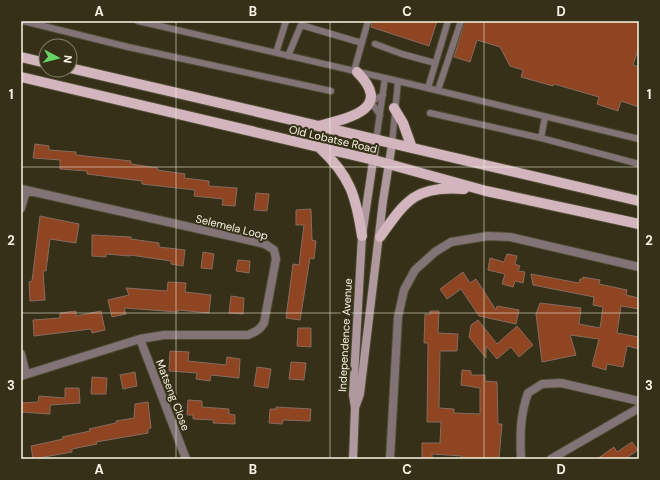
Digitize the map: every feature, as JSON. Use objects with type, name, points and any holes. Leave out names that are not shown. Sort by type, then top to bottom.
[{"type":"main road","points":[[21,57],[38,61]]},
{"type":"main road","name":"Old Lobatse Road","points":[[78,70],[376,141],[639,201]]},
{"type":"main road","points":[[317,126],[354,116],[362,112],[371,102],[370,88],[365,80],[356,71]]},
{"type":"main road","name":"Old Lobatse Road","points":[[21,77],[374,160],[486,191],[639,224]]},
{"type":"main road","points":[[394,108],[403,123],[412,148]]},
{"type":"main road","points":[[319,148],[336,163],[349,184],[358,212],[362,236]]},
{"type":"main road","points":[[380,237],[399,210],[421,192],[437,189],[486,191]]},
{"type":"street","name":"Independence Avenue","points":[[355,408],[353,395],[362,236],[376,141]]},
{"type":"street","name":"Independence Avenue","points":[[355,408],[360,394],[392,144]]},
{"type":"street","name":"Selemela Loop","points":[[21,208],[24,190],[265,244],[274,250],[276,259],[264,323],[259,330],[248,335],[164,335],[140,339],[23,375]]},
{"type":"street","points":[[390,459],[398,317],[404,290],[415,270],[435,252],[451,242],[488,236],[510,237],[639,267]]},
{"type":"street","name":"Matseng Close","points":[[140,339],[186,459]]},
{"type":"street","points":[[21,354],[23,375]]},
{"type":"street","points":[[521,459],[520,432],[522,410],[528,393],[542,384],[561,383],[639,401]]},
{"type":"street","points":[[353,459],[355,408]]},
{"type":"street","points":[[551,459],[639,408]]},
{"type":"lane","points":[[23,21],[128,47],[331,91]]},
{"type":"lane","points":[[139,21],[438,90],[639,139]]},
{"type":"lane","points":[[276,53],[286,21]]},
{"type":"lane","points":[[356,71],[368,21]]},
{"type":"lane","points":[[428,88],[448,21]]},
{"type":"lane","points":[[438,90],[461,21]]},
{"type":"lane","points":[[288,56],[301,25],[362,43]]},
{"type":"lane","points":[[375,44],[402,54],[435,63]]},
{"type":"lane","name":"Independence Avenue","points":[[376,141],[385,78]]},
{"type":"lane","name":"Independence Avenue","points":[[392,144],[394,108],[398,81]]},
{"type":"lane","points":[[380,115],[371,102],[383,95]]},
{"type":"lane","points":[[430,113],[541,138],[639,164]]},
{"type":"lane","points":[[541,138],[545,117]]},
{"type":"building","points":[[372,21],[437,21],[429,46],[371,27]]},
{"type":"building","points":[[465,21],[639,21],[639,47],[633,65],[639,67],[639,107],[621,101],[618,111],[597,104],[599,97],[554,84],[553,86],[521,77],[523,70],[510,66],[500,47],[477,40],[470,62],[454,57]]},
{"type":"building","points":[[35,144],[49,146],[49,150],[76,152],[76,155],[131,161],[131,164],[185,174],[184,178],[209,181],[209,186],[237,188],[235,206],[222,205],[223,199],[194,196],[195,190],[142,184],[142,181],[87,174],[87,171],[60,169],[60,160],[33,158]]},
{"type":"building","points":[[256,193],[269,194],[267,211],[254,210]]},
{"type":"building","points":[[311,209],[312,240],[316,241],[314,259],[310,258],[300,320],[286,318],[293,264],[299,265],[304,225],[296,225],[296,210]]},
{"type":"building","points":[[40,216],[79,224],[76,243],[50,239],[46,271],[43,271],[45,300],[30,301],[29,282],[32,281]]},
{"type":"building","points":[[92,235],[131,237],[131,239],[159,243],[159,247],[185,250],[183,266],[171,264],[171,261],[130,255],[106,254],[106,257],[92,256]]},
{"type":"building","points":[[203,252],[214,254],[212,269],[201,268]]},
{"type":"building","points":[[507,254],[517,256],[515,264],[520,266],[518,271],[525,272],[523,283],[515,281],[513,287],[502,284],[505,274],[488,270],[490,258],[504,262]]},
{"type":"building","points":[[238,260],[250,261],[249,273],[236,271]]},
{"type":"building","points":[[463,272],[470,283],[476,279],[496,310],[497,306],[519,310],[516,324],[479,316],[461,289],[447,299],[440,289]]},
{"type":"building","points":[[531,274],[579,283],[580,279],[583,279],[583,277],[600,280],[599,284],[627,290],[626,295],[639,298],[639,309],[621,306],[617,333],[639,337],[639,349],[627,346],[623,367],[607,364],[606,370],[592,366],[599,339],[570,335],[576,355],[542,362],[536,314],[540,303],[581,308],[579,324],[600,328],[603,307],[593,305],[594,297],[533,285]]},
{"type":"building","points":[[168,282],[186,283],[185,292],[211,295],[209,313],[124,308],[126,314],[112,317],[108,300],[129,295],[126,288],[167,291]]},
{"type":"building","points":[[231,296],[244,298],[243,314],[229,313]]},
{"type":"building","points":[[76,311],[76,316],[101,311],[105,330],[92,333],[91,329],[34,336],[33,320],[60,318],[60,313]]},
{"type":"building","points":[[430,311],[439,311],[438,333],[458,334],[457,351],[440,351],[439,408],[454,409],[454,413],[480,414],[480,388],[461,385],[462,370],[471,371],[471,375],[485,375],[485,381],[497,382],[498,424],[502,424],[499,459],[461,459],[462,456],[432,454],[432,459],[422,459],[422,443],[440,443],[441,422],[427,422],[428,343],[424,343],[425,314],[430,315]]},
{"type":"building","points":[[478,320],[497,344],[517,326],[533,345],[519,357],[511,347],[497,359],[486,346],[486,358],[469,337],[471,325]]},
{"type":"building","points":[[298,328],[311,328],[311,347],[297,346]]},
{"type":"building","points":[[170,351],[189,352],[188,361],[226,365],[227,357],[240,359],[239,378],[211,375],[210,381],[196,379],[197,373],[169,371]]},
{"type":"building","points":[[291,362],[306,363],[304,380],[289,379]]},
{"type":"building","points":[[257,367],[271,369],[268,388],[254,386]]},
{"type":"building","points":[[135,372],[137,386],[123,389],[120,375]]},
{"type":"building","points":[[92,377],[107,378],[106,394],[91,394]]},
{"type":"building","points":[[65,388],[79,388],[80,403],[50,405],[50,414],[21,412],[21,403],[38,402],[39,396],[65,398]]},
{"type":"building","points":[[188,400],[202,401],[202,407],[229,409],[229,414],[235,415],[235,424],[213,423],[214,420],[193,419],[193,415],[187,415]]},
{"type":"building","points":[[148,402],[151,428],[148,429],[148,433],[96,442],[97,444],[72,449],[72,452],[33,459],[31,446],[63,439],[62,437],[90,431],[89,429],[116,423],[116,421],[134,418],[135,404]]},
{"type":"building","points":[[276,407],[311,409],[310,421],[283,420],[282,424],[269,423],[270,409],[277,409]]},
{"type":"building","points":[[632,442],[638,450],[625,459],[597,459],[614,447],[617,452]]}]
